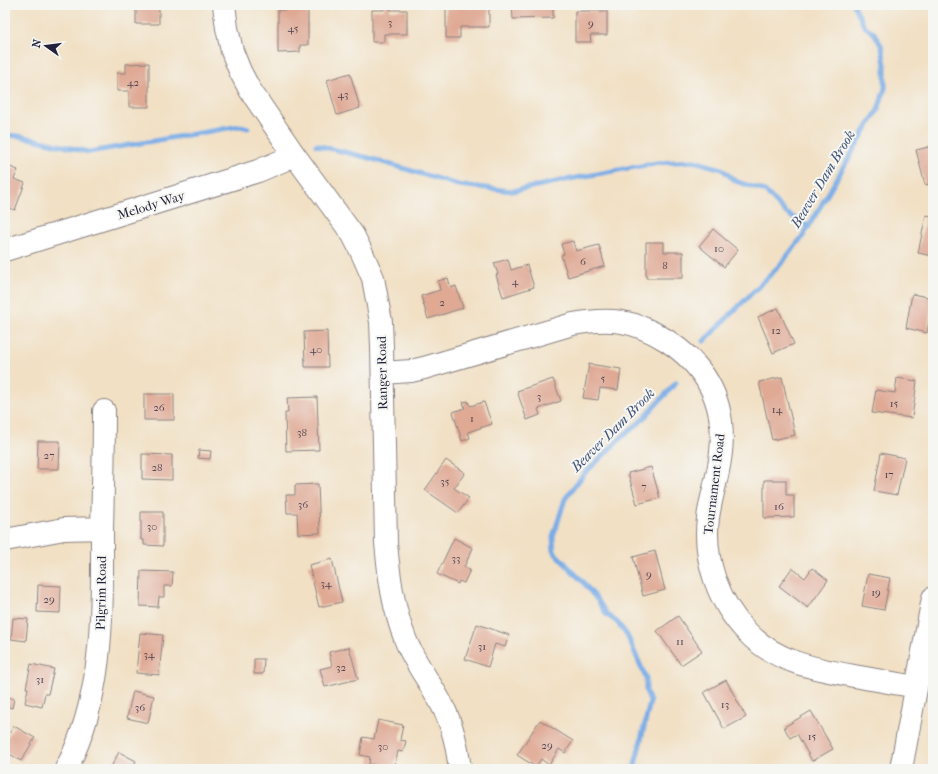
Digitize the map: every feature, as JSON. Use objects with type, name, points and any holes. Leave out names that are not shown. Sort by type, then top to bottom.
[{"type":"street","name":"Ranger Road","points":[[224,5],[232,51],[250,90],[293,153],[353,235],[372,278],[381,322],[388,571],[393,597],[406,642],[443,705],[452,726],[458,749],[460,769]]},
{"type":"street","name":"Melody Way","points":[[5,250],[258,171],[284,160],[293,153]]},
{"type":"street","name":"Tournament Road","points":[[383,373],[411,371],[424,368],[573,324],[592,320],[612,320],[634,324],[654,333],[672,344],[688,357],[702,372],[713,391],[720,410],[722,430],[721,451],[708,518],[707,538],[709,560],[715,579],[722,598],[734,616],[747,632],[761,645],[779,656],[800,665],[824,671],[916,687]]},
{"type":"street","name":"Pilgrim Road","points":[[66,769],[80,737],[88,710],[95,679],[99,649],[101,618],[104,411]]},
{"type":"street","points":[[5,540],[64,529],[102,528]]},
{"type":"street","points":[[901,769],[933,598]]},
{"type":"building","points":[[136,5],[159,5],[159,24],[136,24]]},
{"type":"building","points":[[288,5],[299,5],[300,10],[308,10],[308,45],[300,45],[300,52],[278,53],[278,10],[288,10]]},
{"type":"building","points":[[384,5],[390,5],[390,10],[407,10],[407,34],[384,34],[384,42],[372,42],[372,10],[384,10]]},
{"type":"building","points":[[446,5],[489,5],[489,27],[460,27],[460,38],[446,38]]},
{"type":"building","points":[[512,5],[553,5],[553,18],[513,19]]},
{"type":"building","points":[[575,11],[607,11],[607,35],[590,35],[591,42],[575,42]]},
{"type":"building","points":[[149,63],[149,107],[129,107],[129,91],[117,91],[117,73],[126,73],[126,64]]},
{"type":"building","points":[[350,73],[360,108],[337,115],[327,80]]},
{"type":"building","points":[[933,146],[933,183],[925,185],[916,150]]},
{"type":"building","points":[[5,165],[18,170],[14,179],[25,183],[15,210],[5,207]]},
{"type":"building","points":[[926,215],[933,216],[933,256],[918,253]]},
{"type":"building","points":[[713,229],[738,250],[724,267],[699,246]]},
{"type":"building","points":[[573,241],[576,251],[599,245],[605,266],[568,277],[561,255],[564,254],[561,244]]},
{"type":"building","points":[[646,242],[664,242],[664,252],[683,252],[683,278],[646,278]]},
{"type":"building","points":[[508,259],[511,270],[527,265],[534,287],[503,297],[494,263]]},
{"type":"building","points":[[448,278],[451,288],[456,286],[463,308],[428,319],[421,296],[440,290],[438,281]]},
{"type":"building","points":[[912,294],[933,298],[927,333],[906,328]]},
{"type":"building","points":[[778,308],[794,344],[773,353],[758,317]]},
{"type":"building","points":[[327,331],[328,367],[305,367],[304,332]]},
{"type":"building","points":[[589,364],[621,369],[618,390],[600,388],[598,400],[583,398]]},
{"type":"building","points":[[782,377],[795,435],[772,440],[759,382]]},
{"type":"building","points":[[897,378],[917,381],[912,418],[872,413],[876,390],[895,393]]},
{"type":"building","points":[[553,379],[561,401],[538,409],[540,415],[527,420],[517,391]]},
{"type":"building","points":[[144,394],[174,394],[174,420],[144,420]]},
{"type":"building","points":[[317,397],[319,450],[286,451],[285,413],[288,413],[287,398]]},
{"type":"building","points":[[468,401],[470,406],[484,402],[492,424],[468,432],[470,438],[462,441],[453,412],[465,408],[463,402]]},
{"type":"building","points":[[38,441],[60,441],[59,469],[37,469]]},
{"type":"building","points":[[199,450],[211,451],[210,459],[198,458]]},
{"type":"building","points":[[881,453],[905,458],[897,495],[874,491]]},
{"type":"building","points":[[142,454],[172,455],[172,480],[142,479]]},
{"type":"building","points":[[446,460],[465,473],[454,488],[469,498],[458,513],[425,490]]},
{"type":"building","points":[[651,467],[660,498],[637,504],[628,473]]},
{"type":"building","points":[[764,480],[786,480],[786,495],[794,495],[794,517],[764,518]]},
{"type":"building","points":[[318,484],[320,533],[298,534],[297,513],[287,513],[286,495],[295,495],[295,485]]},
{"type":"building","points":[[141,512],[163,512],[163,546],[144,545],[144,540],[141,540]]},
{"type":"building","points":[[454,538],[473,548],[464,567],[470,570],[464,583],[459,581],[458,584],[437,574]]},
{"type":"building","points":[[655,551],[665,590],[643,596],[633,557]]},
{"type":"building","points":[[332,559],[342,602],[319,607],[309,565]]},
{"type":"building","points":[[792,568],[805,578],[812,568],[828,580],[808,608],[779,586]]},
{"type":"building","points":[[141,571],[173,572],[172,586],[164,586],[164,597],[159,597],[158,607],[140,606]]},
{"type":"building","points":[[868,574],[890,578],[884,610],[862,606]]},
{"type":"building","points":[[38,585],[61,586],[60,613],[37,612]]},
{"type":"building","points":[[678,616],[702,651],[681,665],[657,631]]},
{"type":"building","points":[[13,618],[28,619],[26,641],[11,639]]},
{"type":"building","points":[[477,624],[509,635],[505,647],[495,644],[488,667],[465,659]]},
{"type":"building","points":[[140,633],[163,635],[159,675],[136,673]]},
{"type":"building","points":[[349,647],[358,679],[325,687],[320,669],[332,666],[329,652]]},
{"type":"building","points":[[254,659],[264,659],[263,674],[254,674]]},
{"type":"building","points":[[31,664],[54,669],[48,694],[45,694],[42,707],[25,703],[28,688],[26,688]]},
{"type":"building","points":[[726,680],[746,717],[724,729],[704,692]]},
{"type":"building","points":[[133,691],[154,696],[148,723],[127,718]]},
{"type":"building","points":[[5,696],[14,699],[12,708],[5,706]]},
{"type":"building","points":[[811,711],[833,749],[812,761],[797,734],[790,738],[784,727]]},
{"type":"building","points":[[378,720],[403,725],[400,740],[406,741],[403,752],[398,751],[394,769],[369,764],[370,757],[360,755],[363,737],[374,739]]},
{"type":"building","points":[[540,720],[573,741],[565,753],[559,749],[549,765],[541,759],[536,767],[517,755]]},
{"type":"building","points":[[14,726],[35,738],[21,761],[5,751],[5,741]]},
{"type":"building","points":[[119,752],[136,761],[132,769],[110,769]]},
{"type":"waterway","name":"Beaver Dam Brook","points":[[704,341],[780,265],[803,236],[878,110],[885,88],[885,65],[882,47],[874,33],[864,26],[854,5]]},
{"type":"waterway","points":[[5,135],[19,136],[89,152],[240,126],[248,128]]},
{"type":"waterway","points":[[316,145],[369,158],[458,185],[513,191],[657,163],[694,161],[722,169],[735,181],[765,191],[786,213],[809,227]]},
{"type":"waterway","name":"Beaver Dam Brook","points":[[634,769],[650,702],[646,691],[646,678],[627,635],[617,622],[607,615],[599,602],[582,581],[554,552],[553,537],[565,499],[583,475],[622,437],[640,422],[676,383]]}]
